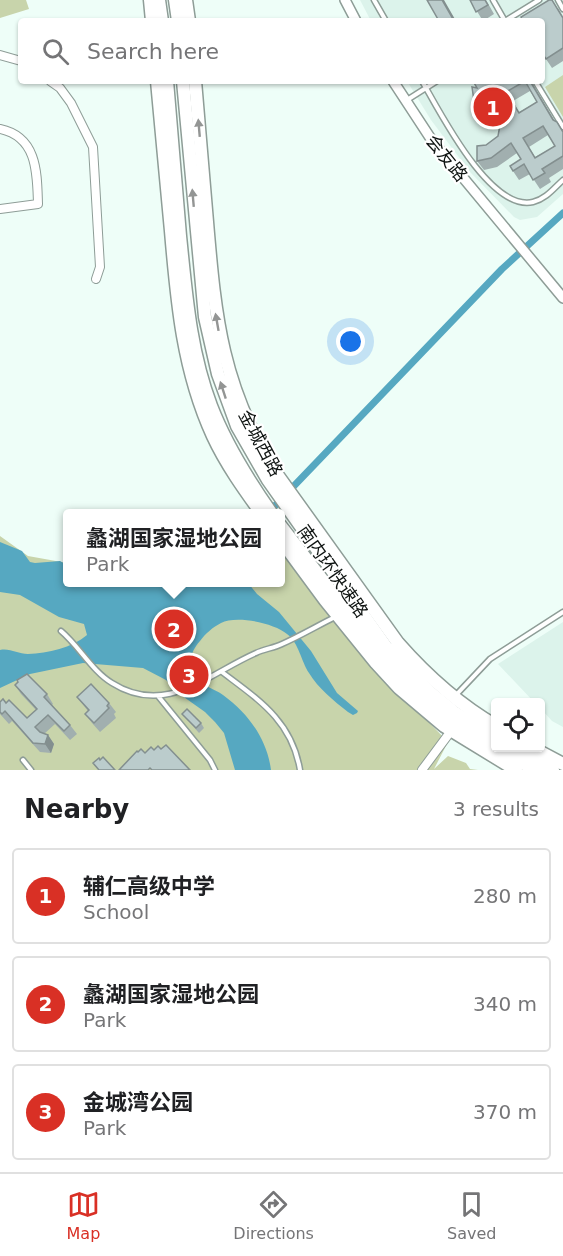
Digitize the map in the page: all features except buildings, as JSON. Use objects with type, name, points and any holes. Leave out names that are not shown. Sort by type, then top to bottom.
[{"type":"main road","points":[[150,0],[152,18]]},
{"type":"main road","points":[[159,0],[162,18]]},
{"type":"main road","points":[[175,0],[181,18]]},
{"type":"main road","points":[[181,0],[182,18]]},
{"type":"main road","points":[[182,18],[186,0]]},
{"type":"main road","name":"金城西路","points":[[157,84],[176,290],[184,350],[202,408],[214,437],[253,494],[260,509]]},
{"type":"main road","points":[[167,84],[185,289],[194,348],[222,433],[253,494],[268,509]]},
{"type":"main road","name":"南内环快速路","points":[[183,84],[201,287],[210,344],[223,391],[237,426],[389,651],[418,682],[454,712],[491,736]]},
{"type":"main road","name":"金城西路","points":[[195,84],[213,286],[221,342],[237,395],[272,476]]},
{"type":"main road","points":[[301,518],[419,667]]},
{"type":"main road","points":[[285,536],[338,615],[399,688],[451,731],[516,770]]},
{"type":"main road","name":"南内环快速路","points":[[285,536],[382,657],[405,681],[474,736],[535,770]]},
{"type":"main road","points":[[371,625],[393,648],[454,698],[491,723]]},
{"type":"main road","points":[[520,752],[553,770]]},
{"type":"main road","points":[[542,752],[563,764]]},
{"type":"street","points":[[345,0],[355,18]]},
{"type":"street","points":[[0,55],[18,60]]},
{"type":"street","points":[[54,84],[60,88],[71,104],[93,147],[100,267],[96,279]]},
{"type":"street","name":"会友路","points":[[395,84],[405,102],[452,165],[563,298]]},
{"type":"street","points":[[0,129],[9,131],[28,147],[37,169],[38,204],[0,209]]},
{"type":"street","points":[[422,770],[451,731]]},
{"type":"lane","points":[[374,0],[384,18]]},
{"type":"lane","points":[[493,0],[503,18]]},
{"type":"lane","points":[[510,18],[539,0]]},
{"type":"lane","points":[[558,0],[563,9]]},
{"type":"lane","points":[[424,84],[467,155],[499,192],[516,200],[533,202],[547,195],[563,180]]},
{"type":"lane","points":[[405,102],[432,84]]},
{"type":"lane","points":[[537,84],[563,127]]},
{"type":"lane","points":[[454,698],[490,659],[563,612]]},
{"type":"lane","points":[[61,631],[110,682],[138,695],[158,696],[174,693],[203,682],[257,652],[288,641],[338,615]]},
{"type":"lane","points":[[222,672],[275,715],[292,741],[300,770]]},
{"type":"lane","points":[[158,696],[210,760],[215,770]]},
{"type":"lane","points":[[23,760],[32,770]]},
{"type":"shaded area","points":[[360,0],[563,0],[563,194],[537,217],[520,220],[514,217],[470,172],[431,120],[409,84],[545,84],[545,18],[369,18]]},
{"type":"shaded area","points":[[563,622],[563,727],[552,721],[545,713],[545,698],[530,698],[498,664]]},
{"type":"green space","points":[[0,0],[26,0],[29,9],[0,18]]},
{"type":"green space","points":[[563,75],[563,117],[545,87]]},
{"type":"green space","points":[[0,536],[28,556],[63,562],[63,587],[285,587],[285,544],[378,670],[448,742],[434,769],[448,756],[466,763],[470,769],[478,770],[0,770]]},
{"type":"water","points":[[0,542],[22,551],[30,562],[63,563],[63,587],[251,587],[279,612],[311,651],[337,693],[358,711],[353,715],[348,712],[322,689],[309,673],[294,642],[281,630],[245,620],[228,621],[218,625],[202,638],[194,649],[192,665],[195,674],[200,682],[223,695],[248,718],[261,737],[271,770],[235,770],[224,733],[215,722],[166,680],[143,668],[83,663],[30,674],[0,688],[0,650],[28,654],[44,652],[67,646],[87,635],[84,624],[59,617],[20,595],[0,592]]},
{"type":"waterway","points":[[272,509],[502,269],[563,213]]},
{"type":"place","name":"辅仁高级中学","points":[[493,107]]},
{"type":"place","name":"蠡湖国家湿地公园","points":[[174,629]]},
{"type":"place","name":"金城湾公园","points":[[189,675]]}]
